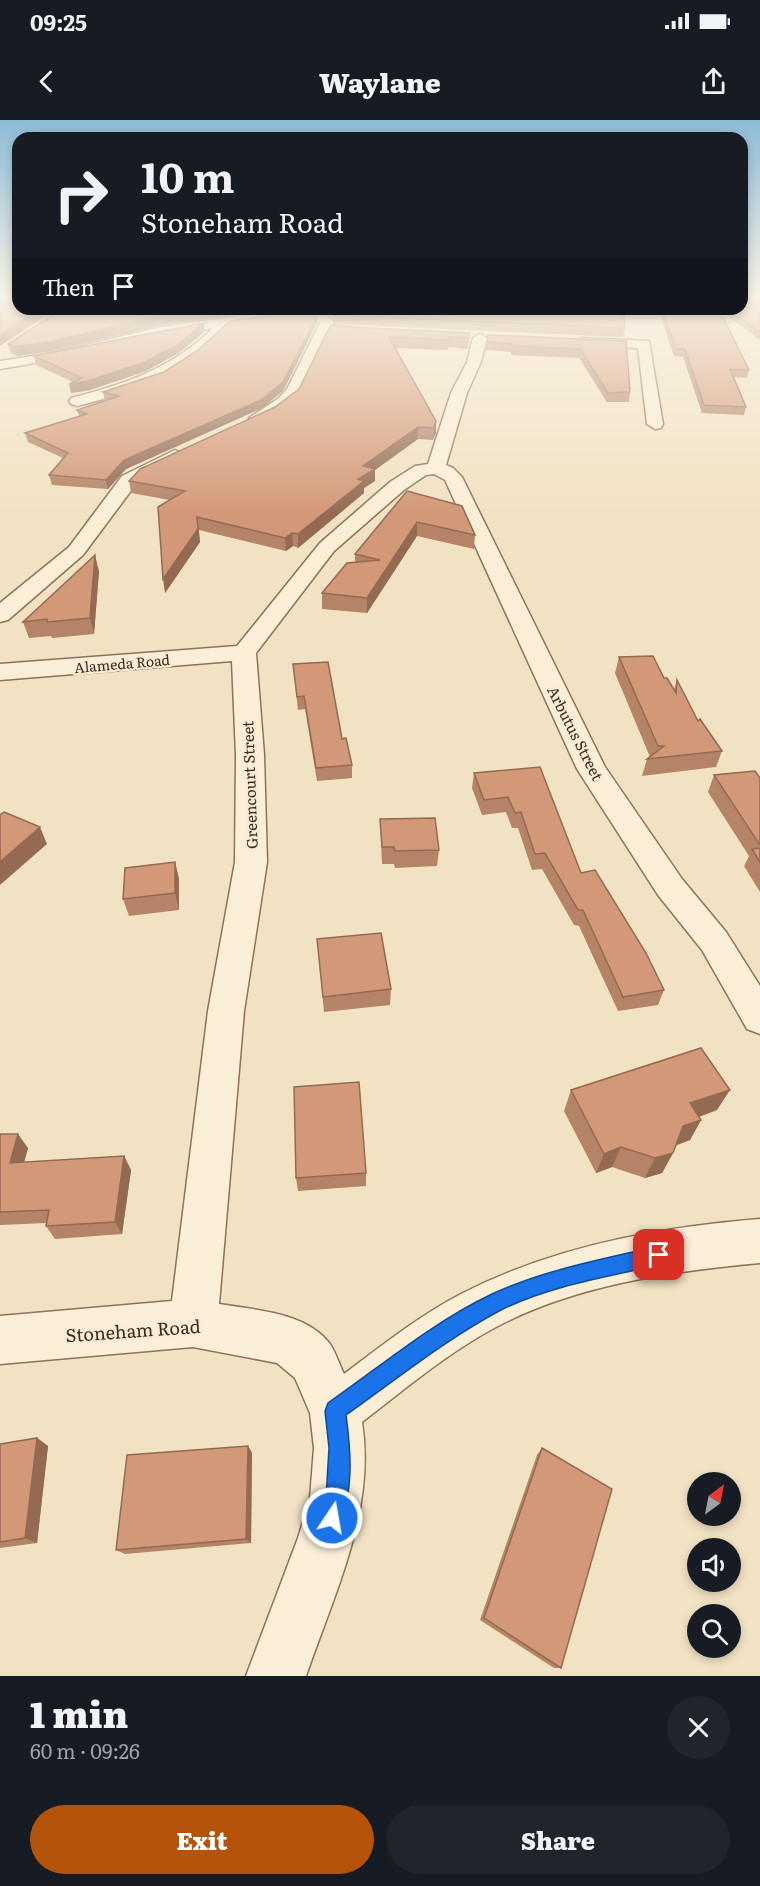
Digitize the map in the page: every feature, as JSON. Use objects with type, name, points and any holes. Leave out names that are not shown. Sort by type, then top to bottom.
[{"type":"street","points":[[77,401],[138,386],[169,369]]},
{"type":"street","points":[[243,424],[269,413],[288,400],[304,369]]},
{"type":"street","points":[[244,653],[327,547],[397,486],[421,470],[436,468],[459,393],[471,369]]},
{"type":"street","points":[[647,369],[655,424]]},
{"type":"street","points":[[0,615],[76,551],[129,480],[144,469],[188,448]]},
{"type":"street","name":"Arbutus Street","points":[[436,468],[453,477],[591,769],[670,887],[714,940],[760,1018]]},
{"type":"street","name":"Alameda Road","points":[[0,672],[244,653]]},
{"type":"street","name":"Greencourt Street","points":[[194,1323],[226,1011],[251,862],[250,755],[244,653]]},
{"type":"street","points":[[335,1411],[444,1333],[497,1302],[567,1276],[712,1244],[760,1241]]},
{"type":"street","name":"Stoneham Road","points":[[0,1340],[194,1323],[290,1341],[312,1360],[335,1411],[340,1448],[337,1498],[326,1538],[276,1676]]},
{"type":"building","points":[[62,369],[125,369],[88,381],[69,384],[82,378]]},
{"type":"building","points":[[169,369],[290,369],[283,382],[261,400],[124,460],[106,480],[49,475],[68,453],[25,433],[87,414],[77,410],[119,396],[103,392]]},
{"type":"building","points":[[309,369],[407,369],[436,421],[434,428],[418,427],[363,466],[375,469],[358,479],[364,481],[298,534],[292,533],[285,538],[197,517],[198,529],[163,579],[158,507],[185,491],[129,481],[140,469],[275,407],[299,389]]},
{"type":"building","points":[[592,369],[628,369],[630,392],[608,393]]},
{"type":"building","points":[[692,369],[748,369],[730,369],[746,407],[704,405]]},
{"type":"building","points":[[407,491],[462,506],[475,535],[417,522],[367,598],[322,593],[347,563],[380,560],[355,554]]},
{"type":"building","points":[[95,555],[90,618],[23,622]]},
{"type":"building","points":[[653,656],[664,678],[667,678],[676,693],[677,680],[698,721],[700,719],[722,751],[647,759],[664,746],[658,746],[619,657]]},
{"type":"building","points":[[328,662],[342,739],[346,738],[352,765],[316,768],[304,696],[297,697],[293,664]]},
{"type":"building","points":[[540,767],[581,873],[595,870],[646,953],[664,990],[623,997],[583,910],[578,910],[545,853],[535,854],[521,812],[515,813],[508,797],[484,800],[474,773]]},
{"type":"building","points":[[755,771],[760,778],[760,845],[714,775]]},
{"type":"building","points":[[4,812],[40,827],[0,862],[0,815]]},
{"type":"building","points":[[435,818],[439,850],[395,851],[394,847],[382,847],[380,819]]},
{"type":"building","points":[[760,848],[760,862],[752,849]]},
{"type":"building","points":[[175,862],[175,893],[123,899],[125,868]]},
{"type":"building","points":[[381,933],[391,989],[323,997],[317,939]]},
{"type":"building","points":[[701,1048],[730,1090],[690,1103],[701,1120],[683,1126],[673,1153],[655,1158],[621,1147],[604,1154],[571,1090]]},
{"type":"building","points":[[359,1082],[366,1173],[296,1178],[294,1087]]},
{"type":"building","points":[[0,1134],[18,1134],[10,1163],[124,1156],[115,1222],[46,1226],[49,1210],[0,1212]]},
{"type":"building","points":[[37,1438],[25,1538],[0,1542],[0,1444]]},
{"type":"building","points":[[248,1446],[246,1539],[116,1550],[127,1455]]},
{"type":"building","points":[[542,1448],[612,1489],[561,1668],[484,1618]]},
{"type":"route","points":[[332,1518],[337,1498],[340,1448],[335,1411],[444,1333],[497,1302],[567,1276],[659,1255]]}]
